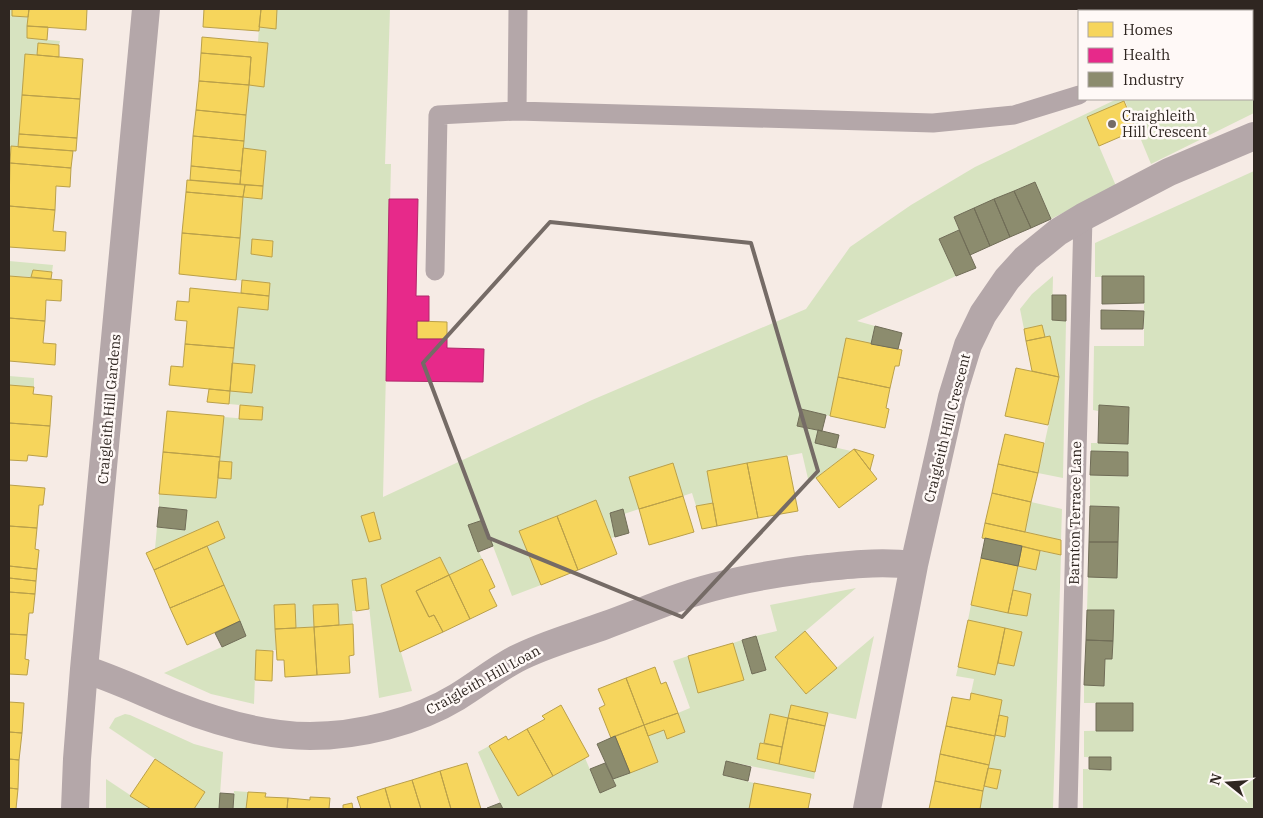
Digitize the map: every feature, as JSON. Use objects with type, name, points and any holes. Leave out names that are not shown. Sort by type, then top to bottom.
[{"type":"street","name":"Craigleith Hill Gardens","points":[[75,809],[84,669],[146,9]]},
{"type":"street","name":"Craigleith Hill Crescent","points":[[867,809],[914,565],[952,397],[968,345],[983,314],[1002,285],[1026,258],[1058,232],[1169,172],[1254,136]]},
{"type":"street","name":"Craigleith Hill Loan","points":[[84,669],[226,724],[286,735],[311,736],[364,731],[429,712],[456,698],[517,659],[567,638],[672,600],[774,574],[867,563],[914,565]]},
{"type":"lane","points":[[517,112],[518,9]]},
{"type":"lane","points":[[435,271],[438,115],[517,112],[933,123],[1014,115],[1078,95]]},
{"type":"lane","name":"Barnton Terrace Lane","points":[[1068,809],[1083,217]]},
{"type":"highlighted area","points":[[550,222],[751,243],[818,471],[682,617],[489,538],[423,363]]},
{"type":"green space","points":[[9,9],[12,9],[12,16],[28,17],[27,38],[60,41],[59,45],[38,43],[18,147],[11,146],[9,173]]},
{"type":"green space","points":[[277,9],[390,9],[385,164],[391,164],[383,497],[592,400],[806,309],[850,247],[911,205],[975,167],[1115,100],[1253,100],[1254,63],[1254,113],[1151,164],[1125,101],[1087,118],[1116,186],[1051,219],[1035,182],[954,217],[959,230],[939,239],[956,276],[857,321],[875,326],[871,344],[846,339],[830,416],[801,409],[797,426],[818,430],[816,443],[851,451],[809,483],[802,453],[707,471],[713,503],[696,506],[692,493],[683,496],[673,464],[629,477],[639,509],[624,514],[622,509],[610,513],[615,537],[611,538],[596,500],[519,531],[541,585],[512,596],[483,520],[468,526],[482,559],[449,575],[439,557],[382,585],[412,691],[379,698],[366,578],[352,580],[356,611],[352,611],[353,624],[339,625],[338,604],[313,605],[314,627],[296,628],[295,604],[274,605],[276,650],[256,650],[254,704],[211,694],[164,673],[246,636],[207,546],[225,538],[218,521],[155,549],[157,527],[185,530],[187,510],[159,507],[159,494],[216,498],[218,478],[230,479],[232,463],[219,461],[223,417],[262,420],[263,407],[229,404],[230,391],[252,392],[255,365],[232,363],[238,307],[268,309],[270,283],[236,280],[243,197],[262,199],[266,151],[243,148],[249,85],[264,86],[268,43],[258,42],[259,27],[276,28]],"holes":[[[253,239],[273,241],[272,257],[251,254]],[[373,512],[381,538],[369,542],[361,516]]]},
{"type":"green space","points":[[1254,171],[1254,809],[1083,809],[1083,769],[1111,770],[1111,758],[1084,757],[1084,731],[1133,730],[1133,703],[1084,703],[1084,685],[1104,685],[1105,659],[1112,658],[1114,611],[1087,610],[1088,577],[1117,577],[1119,507],[1090,506],[1090,475],[1127,476],[1128,452],[1091,451],[1091,443],[1128,443],[1129,407],[1099,406],[1098,411],[1093,410],[1094,346],[1144,346],[1144,276],[1095,277],[1095,243]]},
{"type":"green space","points":[[9,261],[53,265],[52,272],[33,270],[31,277],[9,276]]},
{"type":"green space","points":[[1053,276],[1052,320],[1066,321],[1063,478],[1038,473],[1059,377],[1050,337],[1045,337],[1042,325],[1024,329],[1020,309],[1032,294]]},
{"type":"green space","points":[[9,376],[34,378],[34,387],[9,385]]},
{"type":"green space","points":[[1031,502],[1062,509],[1061,540],[1025,532]]},
{"type":"green space","points":[[1040,551],[1061,555],[1053,809],[980,809],[984,786],[997,789],[1001,771],[988,768],[995,735],[1005,737],[1008,718],[999,715],[1002,700],[971,693],[974,679],[956,676],[958,667],[995,675],[998,663],[1014,666],[1022,632],[968,620],[971,605],[1027,616],[1031,594],[1013,590],[1018,566],[1036,570]]},
{"type":"green space","points":[[856,588],[775,657],[806,694],[874,636],[856,719],[791,705],[788,718],[770,714],[764,743],[760,743],[757,759],[815,772],[814,779],[726,761],[723,775],[754,783],[749,809],[503,809],[478,752],[489,746],[518,796],[585,758],[600,793],[616,786],[613,779],[658,762],[648,736],[664,730],[667,739],[685,732],[678,713],[690,708],[673,661],[688,656],[699,693],[733,643],[742,640],[752,674],[766,670],[756,636],[777,631],[770,605]]},
{"type":"green space","points":[[125,714],[194,744],[223,752],[219,809],[194,809],[205,792],[109,728],[115,718]]},
{"type":"green space","points":[[106,779],[151,809],[106,809]]},
{"type":"green space","points":[[234,791],[248,792],[246,809],[233,809]]},
{"type":"building: Homes","points":[[12,9],[29,9],[28,17],[12,16]]},
{"type":"building: Homes","points":[[29,9],[87,9],[86,30],[27,26]]},
{"type":"building: Homes","points":[[204,9],[261,9],[259,31],[203,27]]},
{"type":"building: Homes","points":[[261,9],[277,9],[276,29],[259,27]]},
{"type":"building: Homes","points":[[27,26],[48,27],[47,40],[27,38]]},
{"type":"building: Homes","points":[[202,37],[268,43],[264,87],[249,85],[251,57],[201,53]]},
{"type":"building: Homes","points":[[38,43],[59,45],[59,57],[37,55]]},
{"type":"building: Homes","points":[[201,53],[251,57],[249,85],[199,81]]},
{"type":"building: Homes","points":[[25,54],[83,59],[80,99],[22,95]]},
{"type":"building: Homes","points":[[199,81],[249,85],[246,115],[196,110]]},
{"type":"building: Homes","points":[[22,95],[80,99],[77,138],[19,134]]},
{"type":"building: Homes","name":"Craighleith Hill Crescent","points":[[1124,101],[1136,130],[1099,146],[1087,117]]},
{"type":"building: Homes","points":[[196,110],[246,115],[244,141],[193,136]]},
{"type":"building: Homes","points":[[19,134],[77,138],[76,151],[18,147]]},
{"type":"building: Homes","points":[[193,136],[244,141],[241,171],[191,166]]},
{"type":"building: Homes","points":[[11,146],[73,151],[71,168],[10,163]]},
{"type":"building: Homes","points":[[243,148],[266,151],[263,186],[240,184]]},
{"type":"building: Homes","points":[[10,163],[71,168],[70,187],[56,186],[55,210],[9,206]]},
{"type":"building: Homes","points":[[191,166],[241,171],[240,184],[190,180]]},
{"type":"building: Homes","points":[[187,180],[245,185],[243,197],[186,192]]},
{"type":"building: Homes","points":[[245,185],[263,186],[262,199],[243,197]]},
{"type":"building: Homes","points":[[186,192],[243,197],[240,238],[182,233]]},
{"type":"building: Homes","points":[[9,206],[55,210],[53,231],[66,232],[65,251],[9,247]]},
{"type":"building: Homes","points":[[182,233],[240,238],[236,280],[179,274]]},
{"type":"building: Homes","points":[[252,239],[273,241],[272,257],[251,254]]},
{"type":"building: Homes","points":[[33,270],[52,272],[51,279],[31,277]]},
{"type":"building: Homes","points":[[9,276],[62,280],[61,301],[46,300],[45,321],[9,318]]},
{"type":"building: Homes","points":[[242,280],[270,283],[269,296],[241,293]]},
{"type":"building: Homes","points":[[190,288],[269,296],[268,310],[238,307],[234,348],[185,344],[187,321],[175,320],[177,301],[189,302]]},
{"type":"building: Homes","points":[[9,318],[45,321],[43,343],[56,344],[55,365],[9,361]]},
{"type":"building: Homes","points":[[417,321],[447,322],[447,339],[417,339]]},
{"type":"building: Homes","points":[[1042,325],[1045,337],[1026,341],[1024,329]]},
{"type":"building: Homes","points":[[1050,336],[1059,377],[1032,371],[1026,341]]},
{"type":"building: Homes","points":[[846,338],[902,350],[899,366],[895,366],[890,388],[838,377]]},
{"type":"building: Homes","points":[[185,344],[234,348],[230,391],[169,385],[171,366],[183,367]]},
{"type":"building: Homes","points":[[232,363],[255,365],[252,393],[230,391]]},
{"type":"building: Homes","points":[[1016,368],[1059,377],[1048,425],[1005,416]]},
{"type":"building: Homes","points":[[838,377],[890,388],[886,408],[889,409],[885,428],[830,416]]},
{"type":"building: Homes","points":[[9,385],[34,387],[33,394],[52,396],[50,426],[9,423]]},
{"type":"building: Homes","points":[[209,389],[230,391],[229,404],[207,402]]},
{"type":"building: Homes","points":[[240,405],[263,407],[262,420],[239,419]]},
{"type":"building: Homes","points":[[167,411],[224,416],[220,457],[163,452]]},
{"type":"building: Homes","points":[[9,423],[50,426],[47,457],[28,455],[27,461],[9,460]]},
{"type":"building: Homes","points":[[1005,434],[1044,443],[1038,473],[998,464]]},
{"type":"building: Homes","points":[[854,449],[877,479],[839,508],[816,478]]},
{"type":"building: Homes","points":[[854,449],[874,455],[870,470]]},
{"type":"building: Homes","points":[[163,452],[220,457],[216,498],[159,494]]},
{"type":"building: Homes","points":[[787,456],[798,511],[758,518],[747,463]]},
{"type":"building: Homes","points":[[219,461],[232,462],[231,479],[218,478]]},
{"type":"building: Homes","points":[[673,463],[683,496],[639,509],[629,477]]},
{"type":"building: Homes","points":[[747,463],[758,518],[717,526],[707,471]]},
{"type":"building: Homes","points":[[998,464],[1038,473],[1031,502],[992,493]]},
{"type":"building: Homes","points":[[9,485],[45,488],[43,505],[39,505],[37,528],[9,526]]},
{"type":"building: Homes","points":[[992,493],[1031,502],[1025,532],[985,523]]},
{"type":"building: Homes","points":[[683,496],[694,532],[649,545],[639,509]]},
{"type":"building: Homes","points":[[596,500],[617,554],[578,570],[557,516]]},
{"type":"building: Homes","points":[[713,503],[717,526],[702,529],[696,506]]},
{"type":"building: Homes","points":[[374,512],[381,539],[369,542],[361,516]]},
{"type":"building: Homes","points":[[557,516],[578,570],[541,585],[519,531]]},
{"type":"building: Homes","points":[[218,521],[225,538],[154,570],[146,553]]},
{"type":"building: Homes","points":[[985,523],[1061,540],[1061,555],[982,538]]},
{"type":"building: Homes","points":[[9,526],[37,528],[35,549],[39,550],[37,569],[9,566]]},
{"type":"building: Homes","points":[[207,546],[224,585],[170,608],[154,570]]},
{"type":"building: Homes","points":[[1022,546],[1040,551],[1036,570],[1018,566]]},
{"type":"building: Homes","points":[[440,557],[449,575],[416,591],[429,617],[434,615],[443,632],[400,652],[381,585]]},
{"type":"building: Homes","points":[[981,558],[1018,566],[1008,613],[971,605]]},
{"type":"building: Homes","points":[[482,559],[495,587],[489,590],[497,606],[470,619],[449,575]]},
{"type":"building: Homes","points":[[9,566],[37,569],[36,581],[9,578]]},
{"type":"building: Homes","points":[[449,575],[470,619],[443,632],[434,615],[429,617],[416,591]]},
{"type":"building: Homes","points":[[9,578],[36,581],[35,594],[9,592]]},
{"type":"building: Homes","points":[[366,578],[369,609],[356,611],[352,580]]},
{"type":"building: Homes","points":[[224,585],[240,621],[187,645],[170,608]]},
{"type":"building: Homes","points":[[1013,590],[1031,594],[1027,616],[1008,613]]},
{"type":"building: Homes","points":[[9,592],[35,594],[33,613],[29,613],[27,635],[9,634]]},
{"type":"building: Homes","points":[[295,604],[296,628],[275,629],[274,605]]},
{"type":"building: Homes","points":[[338,604],[339,625],[314,627],[313,605]]},
{"type":"building: Homes","points":[[968,620],[1005,628],[995,675],[958,667]]},
{"type":"building: Homes","points":[[353,624],[354,655],[349,656],[350,673],[317,675],[314,627]]},
{"type":"building: Homes","points":[[314,627],[317,675],[285,677],[284,660],[277,660],[275,629]]},
{"type":"building: Homes","points":[[1005,628],[1022,632],[1014,666],[998,663]]},
{"type":"building: Homes","points":[[805,631],[837,668],[806,694],[775,657]]},
{"type":"building: Homes","points":[[9,634],[27,635],[25,659],[29,660],[27,675],[9,674]]},
{"type":"building: Homes","points":[[733,643],[744,680],[698,693],[688,656]]},
{"type":"building: Homes","points":[[256,650],[273,651],[272,681],[255,680]]},
{"type":"building: Homes","points":[[655,667],[661,684],[666,682],[678,713],[644,725],[626,678]]},
{"type":"building: Homes","points":[[626,678],[644,725],[611,738],[599,708],[605,705],[598,689]]},
{"type":"building: Homes","points":[[971,693],[1002,700],[995,736],[946,726],[952,697],[970,700]]},
{"type":"building: Homes","points":[[9,702],[24,703],[22,733],[9,732]]},
{"type":"building: Homes","points":[[561,705],[589,756],[553,776],[527,729],[545,719],[542,716]]},
{"type":"building: Homes","points":[[791,705],[828,713],[825,726],[788,718]]},
{"type":"building: Homes","points":[[678,713],[685,732],[667,739],[664,730],[648,736],[644,725]]},
{"type":"building: Homes","points":[[770,714],[788,718],[782,747],[764,743]]},
{"type":"building: Homes","points":[[999,715],[1008,717],[1005,737],[995,735]]},
{"type":"building: Homes","points":[[788,718],[825,726],[815,772],[779,764]]},
{"type":"building: Homes","points":[[644,725],[658,762],[630,773],[615,736]]},
{"type":"building: Homes","points":[[946,726],[995,736],[989,765],[940,754]]},
{"type":"building: Homes","points":[[527,729],[553,776],[518,796],[489,746],[506,736],[508,740]]},
{"type":"building: Homes","points":[[9,732],[22,733],[19,760],[9,759]]},
{"type":"building: Homes","points":[[760,743],[782,747],[779,764],[757,759]]},
{"type":"building: Homes","points":[[940,754],[989,765],[983,791],[935,781]]},
{"type":"building: Homes","points":[[9,759],[19,760],[18,789],[9,788]]},
{"type":"building: Homes","points":[[155,759],[205,792],[194,809],[151,809],[130,796]]},
{"type":"building: Homes","points":[[467,763],[481,809],[451,809],[440,771]]},
{"type":"building: Homes","points":[[988,768],[1001,770],[997,789],[984,786]]},
{"type":"building: Homes","points":[[440,771],[451,809],[421,809],[412,780]]},
{"type":"building: Homes","points":[[412,780],[421,809],[391,809],[385,788]]},
{"type":"building: Homes","points":[[935,781],[983,791],[980,809],[929,809]]},
{"type":"building: Homes","points":[[754,783],[811,794],[808,809],[749,809]]},
{"type":"building: Homes","points":[[9,788],[18,789],[16,809],[9,809]]},
{"type":"building: Homes","points":[[385,788],[391,809],[361,809],[357,797]]},
{"type":"building: Homes","points":[[248,792],[266,793],[265,797],[288,798],[287,809],[246,809]]},
{"type":"building: Homes","points":[[310,797],[330,798],[329,809],[287,809],[288,798],[310,800]]},
{"type":"building: Homes","points":[[352,803],[353,809],[343,809],[343,805]]},
{"type":"building: Health","points":[[389,199],[418,199],[416,296],[429,296],[429,321],[417,321],[417,339],[447,339],[447,348],[484,349],[483,382],[386,381]]},
{"type":"building: Industry","points":[[1035,182],[1051,219],[1031,228],[1014,191]]},
{"type":"building: Industry","points":[[1014,191],[1031,228],[1010,237],[994,199]]},
{"type":"building: Industry","points":[[994,199],[1010,237],[990,246],[974,208]]},
{"type":"building: Industry","points":[[974,208],[990,246],[970,255],[954,217]]},
{"type":"building: Industry","points":[[959,230],[976,268],[956,276],[939,239]]},
{"type":"building: Industry","points":[[1102,276],[1144,276],[1144,303],[1102,304]]},
{"type":"building: Industry","points":[[1052,295],[1066,295],[1066,321],[1052,320]]},
{"type":"building: Industry","points":[[1101,310],[1144,311],[1143,329],[1101,329]]},
{"type":"building: Industry","points":[[875,326],[902,333],[898,349],[871,344]]},
{"type":"building: Industry","points":[[1099,405],[1129,407],[1128,444],[1098,443]]},
{"type":"building: Industry","points":[[801,409],[826,415],[822,431],[797,426]]},
{"type":"building: Industry","points":[[818,430],[839,435],[836,448],[815,443]]},
{"type":"building: Industry","points":[[1091,451],[1128,452],[1128,476],[1090,475]]},
{"type":"building: Industry","points":[[1090,506],[1119,507],[1118,542],[1089,542]]},
{"type":"building: Industry","points":[[159,507],[187,510],[185,530],[157,527]]},
{"type":"building: Industry","points":[[623,509],[629,533],[615,537],[610,513]]},
{"type":"building: Industry","points":[[483,520],[493,546],[478,552],[468,525]]},
{"type":"building: Industry","points":[[985,538],[1022,546],[1018,566],[981,558]]},
{"type":"building: Industry","points":[[1089,542],[1118,542],[1117,578],[1088,577]]},
{"type":"building: Industry","points":[[1087,610],[1114,610],[1113,641],[1086,640]]},
{"type":"building: Industry","points":[[240,621],[246,636],[222,647],[215,633]]},
{"type":"building: Industry","points":[[756,636],[766,670],[752,674],[742,640]]},
{"type":"building: Industry","points":[[1086,640],[1113,641],[1112,659],[1105,659],[1104,686],[1084,685]]},
{"type":"building: Industry","points":[[1096,703],[1133,703],[1133,731],[1096,731]]},
{"type":"building: Industry","points":[[615,736],[630,773],[613,779],[597,744]]},
{"type":"building: Industry","points":[[1089,757],[1111,757],[1111,770],[1089,769]]},
{"type":"building: Industry","points":[[726,761],[751,767],[748,781],[723,775]]},
{"type":"building: Industry","points":[[605,763],[616,786],[600,793],[590,769]]},
{"type":"building: Industry","points":[[220,793],[234,794],[233,809],[219,809]]},
{"type":"building: Industry","points":[[500,803],[503,809],[487,808]]},
{"type":"place","name":"Craighleith Hill Crescent","points":[[1112,124]]}]
